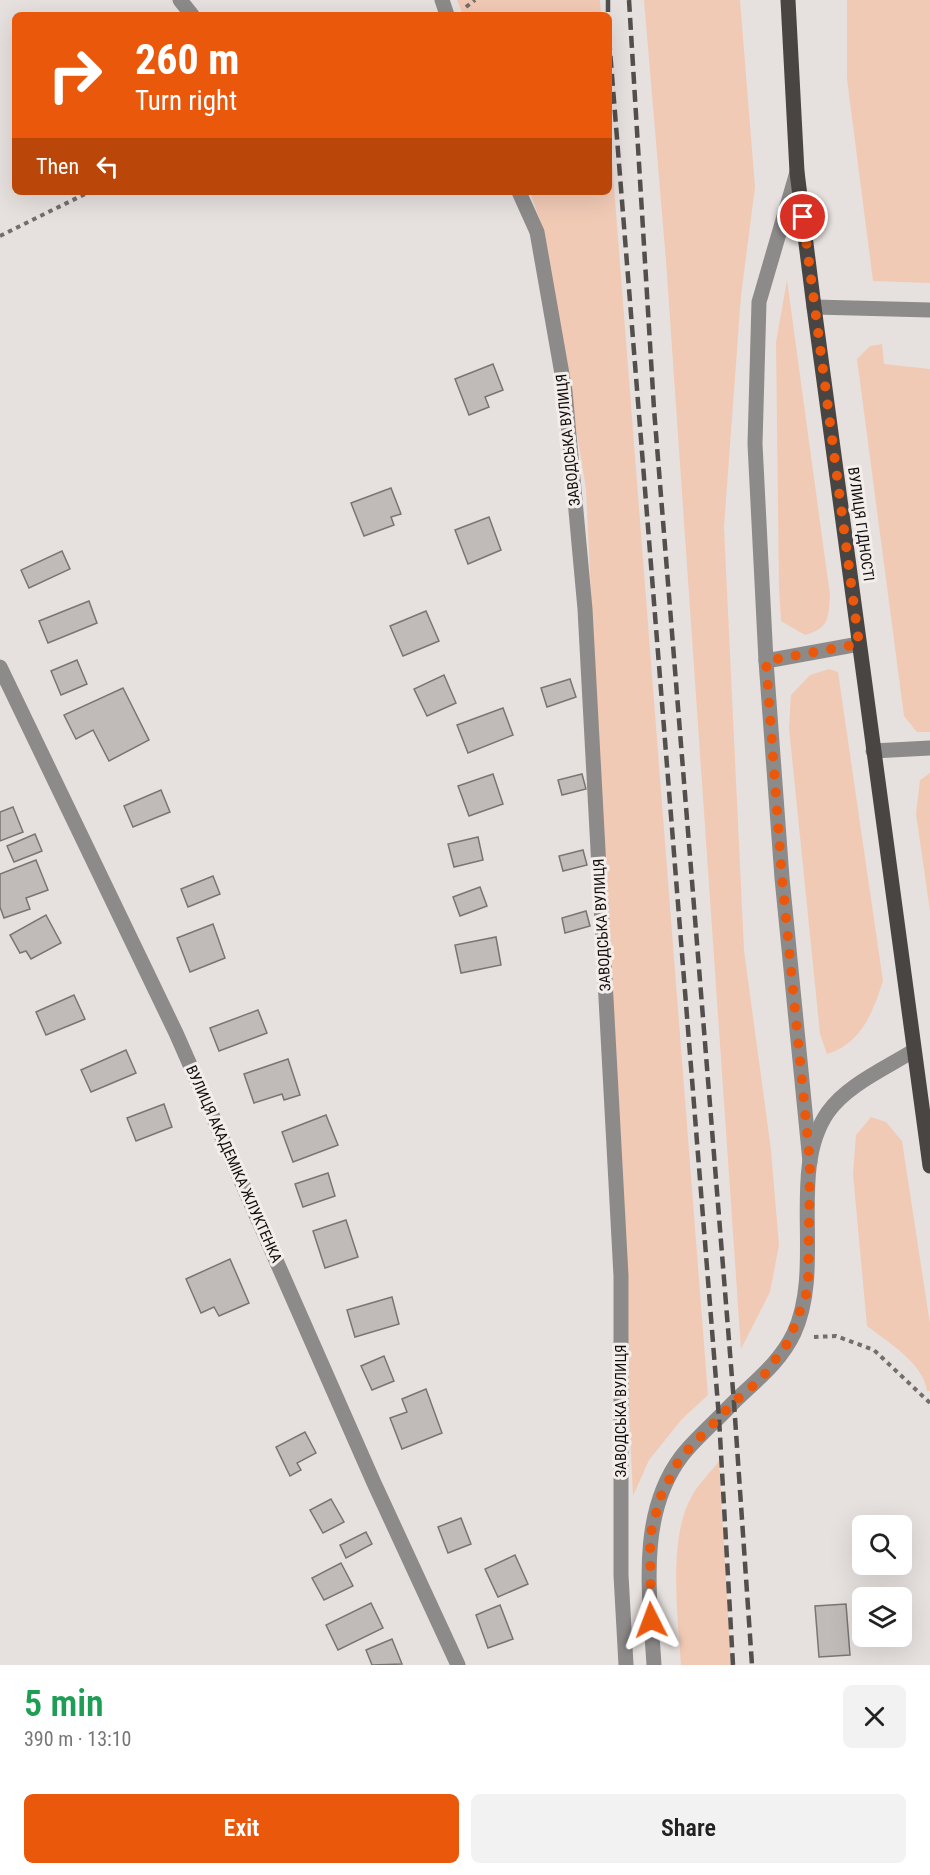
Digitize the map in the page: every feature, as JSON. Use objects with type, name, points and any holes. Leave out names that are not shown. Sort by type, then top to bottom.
[{"type":"main road","name":"ВУЛИЦЯ ГІДНОСТІ","points":[[788,0],[798,172],[814,308],[930,1166]]},
{"type":"street","points":[[180,0],[190,12]]},
{"type":"street","points":[[654,1665],[650,1597],[650,1536],[660,1498],[680,1458],[734,1402],[762,1378],[789,1341],[808,1289],[810,1162],[782,878],[766,661],[755,444],[759,302],[798,172]]},
{"type":"street","name":"ЗАВОДСЬКА ВУЛИЦЯ","points":[[520,195],[537,232],[565,391],[585,609],[621,1276],[621,1575],[626,1665]]},
{"type":"street","points":[[814,308],[930,310]]},
{"type":"street","points":[[766,661],[859,644]]},
{"type":"street","name":"ВУЛИЦЯ АКАДЕМІКА ЖЛУКТЕНКА","points":[[0,667],[176,1033],[374,1483],[458,1665]]},
{"type":"street","points":[[873,751],[930,748]]},
{"type":"street","points":[[810,1162],[819,1130],[829,1111],[851,1090],[913,1052]]},
{"type":"path","points":[[0,236],[83,195]]},
{"type":"path","points":[[789,1341],[836,1336],[874,1350],[930,1403]]},
{"type":"shaded area","points":[[457,0],[600,0],[601,12],[462,12]]},
{"type":"shaded area","points":[[644,0],[740,0],[755,187],[741,296],[724,527],[744,950],[771,1150],[779,1245],[770,1292],[741,1349],[666,261]]},
{"type":"shaded area","points":[[847,0],[930,0],[930,283],[873,281],[847,79]]},
{"type":"shaded area","points":[[612,161],[708,1395],[682,1419],[649,1460],[633,1496],[586,489],[544,232],[531,195],[612,195]]},
{"type":"shaded area","points":[[787,280],[830,595],[826,621],[819,629],[805,635],[781,621],[779,588],[776,342]]},
{"type":"shaded area","points":[[882,344],[884,364],[930,369],[930,732],[917,732],[904,716],[857,359],[870,346]]},
{"type":"shaded area","points":[[829,669],[838,672],[883,981],[870,1015],[857,1035],[849,1043],[827,1054],[820,1034],[789,728],[791,695],[810,675]]},
{"type":"shaded area","points":[[930,773],[930,911],[916,814],[920,780]]},
{"type":"shaded area","points":[[871,1117],[886,1122],[902,1141],[930,1324],[930,1391],[927,1391],[919,1372],[904,1354],[867,1326],[853,1174],[856,1135]]},
{"type":"shaded area","points":[[719,1461],[731,1665],[681,1665],[676,1577],[680,1532],[685,1511],[693,1494]]},
{"type":"building","points":[[493,364],[503,390],[485,397],[489,407],[469,415],[455,379]]},
{"type":"building","points":[[391,488],[401,514],[391,517],[394,525],[364,536],[351,503]]},
{"type":"building","points":[[489,517],[501,550],[468,564],[455,530]]},
{"type":"building","points":[[62,551],[70,569],[29,588],[21,570]]},
{"type":"building","points":[[89,601],[97,623],[48,643],[39,621]]},
{"type":"building","points":[[426,611],[439,641],[403,656],[390,626]]},
{"type":"building","points":[[77,660],[87,684],[61,695],[51,671]]},
{"type":"building","points":[[444,675],[456,703],[427,716],[414,689]]},
{"type":"building","points":[[570,679],[576,697],[547,707],[541,688]]},
{"type":"building","points":[[123,688],[149,740],[109,761],[93,730],[76,739],[64,715]]},
{"type":"building","points":[[503,708],[513,735],[468,753],[457,725]]},
{"type":"building","points":[[493,774],[503,804],[469,816],[458,786]]},
{"type":"building","points":[[582,774],[586,789],[562,795],[558,780]]},
{"type":"building","points":[[161,790],[170,812],[133,827],[124,806]]},
{"type":"building","points":[[13,807],[23,832],[0,841],[0,812]]},
{"type":"building","points":[[35,834],[42,851],[14,862],[7,846]]},
{"type":"building","points":[[478,837],[483,860],[454,867],[448,844]]},
{"type":"building","points":[[583,850],[587,865],[563,871],[559,856]]},
{"type":"building","points":[[36,860],[48,890],[26,898],[30,909],[4,918],[0,907],[0,874]]},
{"type":"building","points":[[213,876],[220,894],[188,907],[181,889]]},
{"type":"building","points":[[480,887],[487,906],[460,916],[453,897]]},
{"type":"building","points":[[586,911],[590,926],[565,933],[562,918]]},
{"type":"building","points":[[46,915],[61,943],[31,959],[26,951],[20,953],[10,935]]},
{"type":"building","points":[[213,924],[225,958],[190,972],[177,938]]},
{"type":"building","points":[[496,937],[501,965],[461,973],[455,945]]},
{"type":"building","points":[[74,995],[85,1019],[46,1035],[36,1012]]},
{"type":"building","points":[[258,1010],[267,1033],[219,1051],[210,1028]]},
{"type":"building","points":[[126,1050],[136,1073],[91,1092],[81,1070]]},
{"type":"building","points":[[288,1059],[300,1095],[284,1100],[282,1094],[254,1103],[244,1074]]},
{"type":"building","points":[[164,1104],[172,1127],[136,1141],[127,1118]]},
{"type":"building","points":[[326,1115],[338,1145],[293,1162],[282,1132]]},
{"type":"building","points":[[328,1173],[335,1196],[303,1207],[295,1184]]},
{"type":"building","points":[[346,1220],[358,1257],[325,1268],[313,1231]]},
{"type":"building","points":[[230,1259],[249,1303],[219,1316],[214,1307],[201,1313],[186,1279]]},
{"type":"building","points":[[392,1297],[399,1324],[355,1337],[347,1310]]},
{"type":"building","points":[[384,1356],[394,1381],[372,1390],[361,1366]]},
{"type":"building","points":[[426,1389],[442,1433],[402,1449],[390,1418],[407,1412],[402,1399]]},
{"type":"building","points":[[305,1432],[316,1453],[297,1463],[301,1470],[290,1476],[276,1447]]},
{"type":"building","points":[[331,1499],[344,1522],[323,1533],[310,1510]]},
{"type":"building","points":[[461,1518],[471,1544],[448,1553],[438,1527]]},
{"type":"building","points":[[366,1532],[372,1544],[346,1558],[340,1545]]},
{"type":"building","points":[[515,1555],[528,1584],[498,1597],[485,1569]]},
{"type":"building","points":[[341,1563],[353,1586],[324,1600],[312,1578]]},
{"type":"building","points":[[371,1603],[383,1628],[338,1650],[326,1625]]},
{"type":"building","points":[[846,1604],[850,1655],[819,1657],[815,1606]]},
{"type":"building","points":[[500,1605],[513,1639],[488,1648],[476,1615]]},
{"type":"building","points":[[392,1639],[402,1664],[372,1665],[366,1650]]},
{"type":"railway","points":[[608,0],[608,12]]},
{"type":"railway","points":[[629,0],[654,409],[734,1403],[752,1665]]},
{"type":"railway","points":[[612,76],[719,1418],[733,1665]]},
{"type":"route","points":[[651,1620],[650,1536],[660,1498],[680,1458],[734,1402],[762,1378],[789,1341],[808,1289],[810,1162],[782,878],[766,661],[859,644],[803,217]]}]
